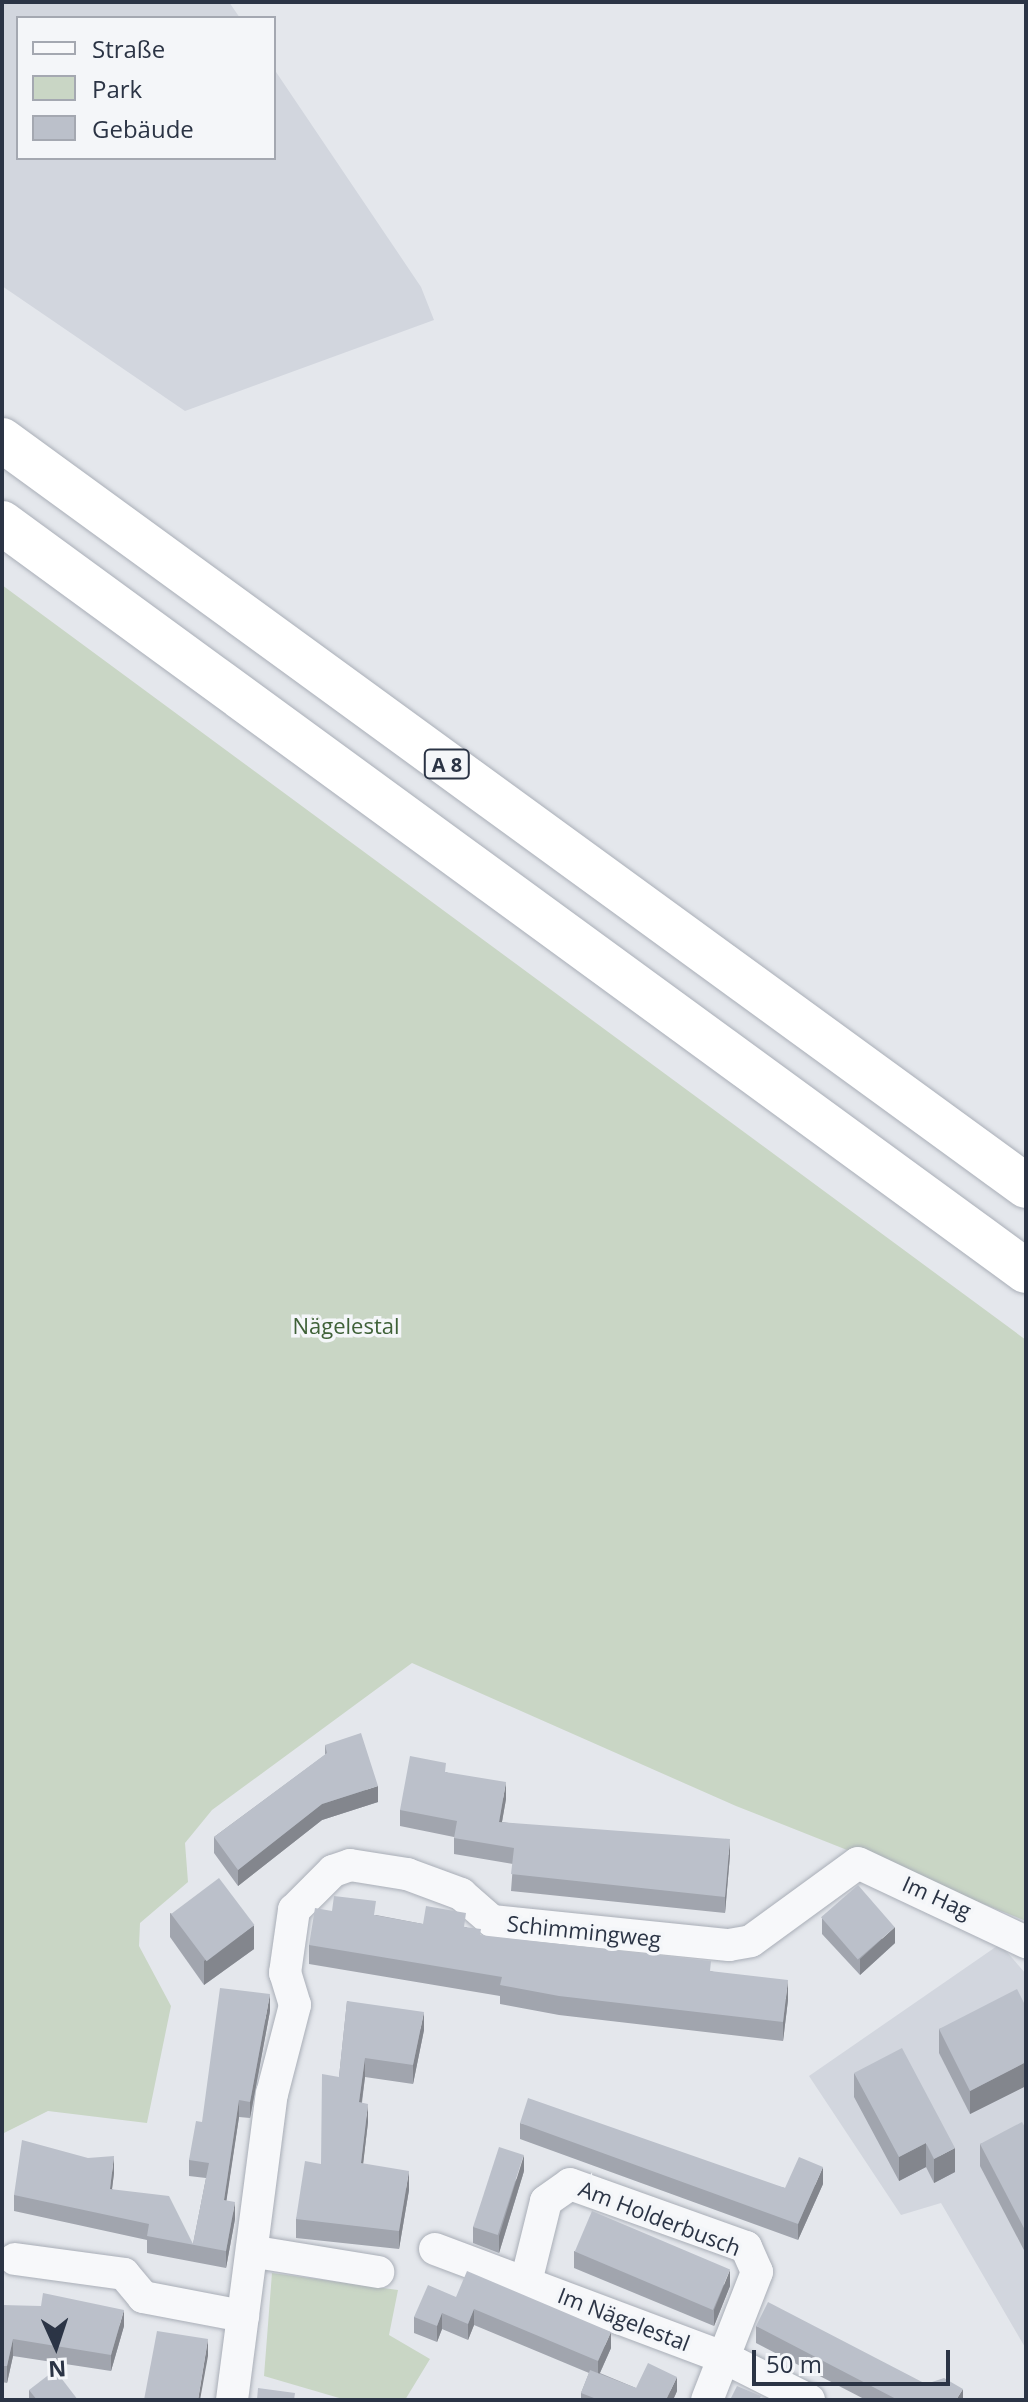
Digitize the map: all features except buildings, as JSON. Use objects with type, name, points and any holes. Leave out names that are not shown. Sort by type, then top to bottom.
[{"type":"highway","name":"A 8","points":[[2,440],[1026,1186]]},
{"type":"highway","points":[[2,523],[1026,1271]]},
{"type":"street","name":"Im Hag","points":[[847,1873],[858,1863],[1026,1942]]},
{"type":"street","name":"Schimmingweg","points":[[232,2400],[243,2316],[256,2252],[272,2094],[295,2005],[285,1973],[294,1910],[333,1871],[350,1865],[407,1874],[461,1894],[492,1921],[729,1945],[751,1941],[806,1895],[847,1873]]},
{"type":"street","name":"Am Holderbusch","points":[[526,2282],[546,2201],[570,2184],[746,2247],[757,2272],[725,2358]]},
{"type":"street","name":"Im Nägelestal","points":[[435,2249],[725,2358],[809,2400]]},
{"type":"street","points":[[256,2252],[378,2272]]},
{"type":"street","points":[[15,2259],[124,2274],[143,2297],[243,2316]]},
{"type":"street","points":[[707,2400],[725,2358]]},
{"type":"shaded area","points":[[2,2],[229,2],[239,16],[16,16],[16,160],[276,160],[276,72],[421,287],[434,320],[185,411],[2,286]]},
{"type":"shaded area","points":[[1000,1944],[1026,1974],[1026,2349],[941,2203],[901,2215],[809,2076]]},
{"type":"green space","name":"Nägelestal","points":[[2,585],[1026,1340],[1026,1921],[736,1806],[412,1663],[212,1810],[185,1843],[188,1882],[140,1923],[139,1946],[171,2006],[147,2123],[48,2111],[2,2134]]},
{"type":"green space","points":[[272,2273],[398,2290],[389,2335],[430,2359],[405,2400],[346,2400],[264,2376]]}]
